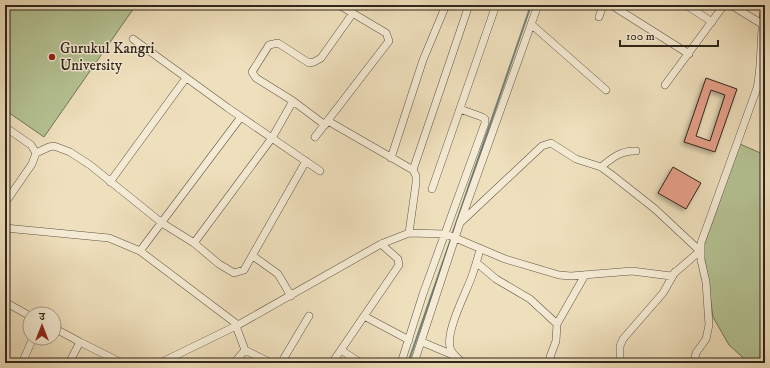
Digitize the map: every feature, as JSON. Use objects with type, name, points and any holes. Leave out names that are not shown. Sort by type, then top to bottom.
[{"type":"street","points":[[315,137],[389,41],[386,33],[340,5]]},
{"type":"street","points":[[391,158],[423,60],[446,5]]},
{"type":"street","points":[[413,170],[469,5]]},
{"type":"street","points":[[432,189],[496,5]]},
{"type":"street","points":[[460,223],[538,5]]},
{"type":"street","points":[[599,17],[603,5]]},
{"type":"street","points":[[686,5],[712,22]]},
{"type":"street","points":[[665,85],[724,5]]},
{"type":"street","points":[[731,5],[762,24]]},
{"type":"street","points":[[696,363],[696,353],[706,339],[710,325],[706,282],[700,251],[700,243],[757,88],[761,62],[762,24],[765,7]]},
{"type":"street","points":[[616,8],[689,54]]},
{"type":"street","points":[[353,13],[321,58],[309,63],[278,43],[269,45],[257,62],[252,72],[253,76],[327,123],[413,170],[416,176],[416,184],[409,234]]},
{"type":"street","points":[[531,24],[606,90]]},
{"type":"street","points":[[133,39],[241,117],[320,171]]},
{"type":"street","points":[[110,182],[186,78]]},
{"type":"street","points":[[194,243],[272,138],[293,101]]},
{"type":"street","points":[[414,363],[422,342],[451,236],[485,124],[485,119],[482,117],[460,109]]},
{"type":"street","points":[[140,251],[241,117]]},
{"type":"street","points":[[5,127],[31,145],[36,153]]},
{"type":"street","points":[[400,363],[409,340],[423,294],[451,236],[460,223],[542,146],[547,144],[555,145],[576,160],[600,168],[655,209],[700,251]]},
{"type":"street","points":[[5,204],[32,164],[36,153],[49,146],[60,148],[70,152],[162,223],[194,243],[219,264],[234,272],[244,270],[306,161]]},
{"type":"street","points":[[600,168],[619,154],[629,150],[636,151]]},
{"type":"street","points":[[5,228],[109,238],[130,245],[140,251],[237,326],[245,350],[271,363]]},
{"type":"street","points":[[160,363],[237,326],[381,244],[409,234],[451,236],[505,259],[559,275],[584,275],[632,271],[671,276],[700,251]]},
{"type":"street","points":[[332,363],[399,265],[398,259],[381,244]]},
{"type":"street","points":[[453,355],[450,348],[451,336],[456,317],[477,263],[480,249]]},
{"type":"street","points":[[253,256],[278,274],[291,296]]},
{"type":"street","points":[[477,263],[496,279],[530,299],[557,324]]},
{"type":"street","points":[[620,363],[620,346],[623,339],[663,293],[675,272]]},
{"type":"street","points":[[552,363],[550,357],[556,341],[557,324],[584,275]]},
{"type":"street","points":[[5,302],[22,312]]},
{"type":"street","points":[[281,363],[309,316]]},
{"type":"street","points":[[364,316],[409,340]]},
{"type":"street","points":[[62,332],[122,363]]},
{"type":"street","points":[[69,363],[80,342]]},
{"type":"street","points":[[422,342],[453,355],[463,363]]},
{"type":"street","points":[[22,363],[29,346]]},
{"type":"street","points":[[234,363],[245,350]]},
{"type":"street","points":[[341,350],[361,363]]},
{"type":"green space","name":"Gurukul Kangri University","points":[[5,5],[136,5],[44,137],[5,110]]},
{"type":"green space","points":[[740,144],[765,155],[765,197],[760,202],[765,204],[765,358],[749,363],[729,345],[713,317],[703,248]]},
{"type":"building","points":[[706,78],[737,89],[715,152],[684,142]],"holes":[[[711,90],[725,95],[710,141],[696,136]]]},
{"type":"building","points":[[673,167],[701,183],[686,209],[658,193]]},
{"type":"waterway","points":[[452,235],[531,5]]},
{"type":"waterway","points":[[408,363],[451,239]]},
{"type":"place","name":"Gurukul Kangri University","points":[[52,57]]}]
